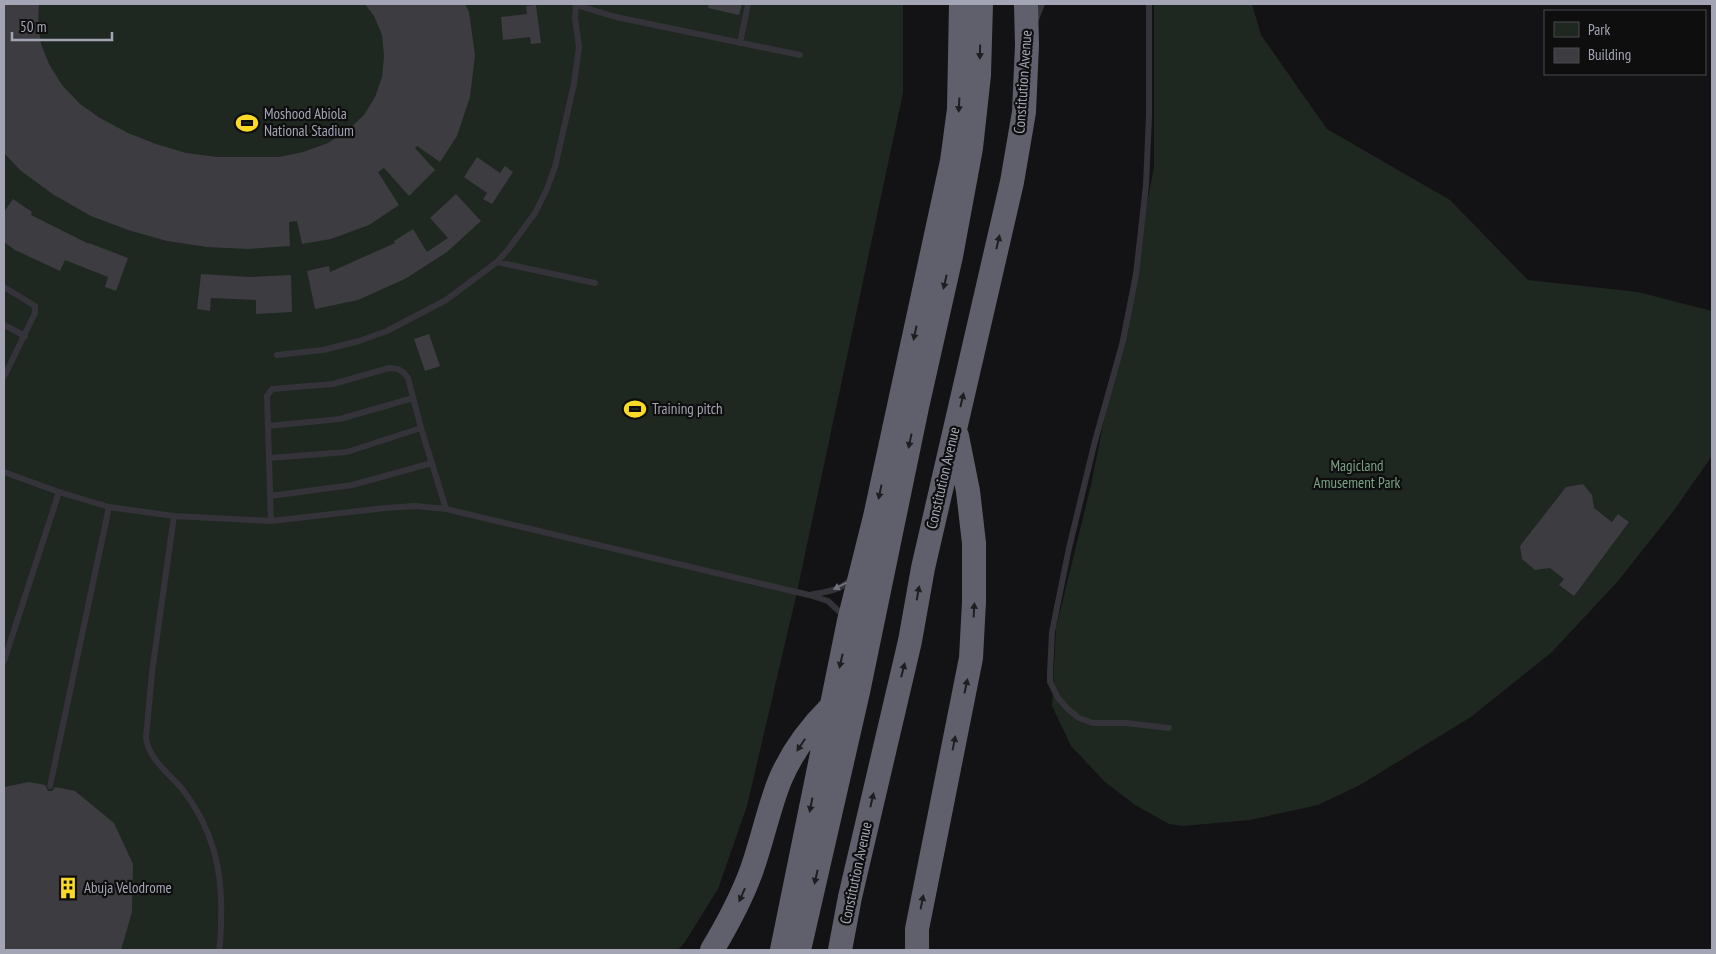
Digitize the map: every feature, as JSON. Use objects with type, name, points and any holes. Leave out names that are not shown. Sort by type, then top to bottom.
[{"type":"highway","points":[[800,950],[858,692],[856,630],[864,563],[952,161],[959,109],[961,4]]},
{"type":"highway","points":[[782,950],[833,698],[856,630],[919,397],[951,256],[971,148],[980,75],[980,4]]},
{"type":"highway","name":"Constitution Avenue","points":[[840,950],[850,897],[910,641],[923,568],[1012,182],[1024,112],[1028,44],[1026,4]]},
{"type":"highway","points":[[917,950],[917,929],[971,658],[974,602],[974,543],[968,491],[955,427]]},
{"type":"highway","points":[[712,950],[742,895],[752,871],[780,781],[788,763],[833,698]]},
{"type":"lane","points":[[277,355],[323,350],[359,342],[387,331],[446,300],[497,262],[513,245],[535,213],[546,191],[554,168],[574,84],[579,47],[575,18],[576,4],[616,17],[800,55]]},
{"type":"lane","points":[[740,43],[748,4]]},
{"type":"lane","points":[[1028,44],[1042,4]]},
{"type":"lane","points":[[1150,4],[1146,185],[1136,275],[1123,341],[1095,441],[1069,548],[1052,632],[1050,682],[1058,698],[1079,718],[1093,722],[1126,723],[1169,728]]},
{"type":"lane","points":[[497,262],[595,283]]},
{"type":"lane","points":[[4,287],[35,306],[35,313],[25,336],[6,367],[4,377]]},
{"type":"lane","points":[[4,325],[25,336]]},
{"type":"lane","points":[[271,521],[267,396],[272,389],[333,384],[389,368],[398,369],[408,378],[446,509]]},
{"type":"lane","points":[[268,426],[340,419],[414,398]]},
{"type":"lane","points":[[269,458],[347,452],[421,428]]},
{"type":"lane","points":[[270,496],[352,485],[432,463]]},
{"type":"lane","points":[[4,472],[59,492],[109,507],[174,516],[271,521],[385,508],[415,506],[446,509],[809,595],[828,601],[856,630]]},
{"type":"lane","points":[[4,661],[59,492]]},
{"type":"lane","points":[[50,786],[109,507]]},
{"type":"lane","points":[[174,516],[152,672],[146,738],[147,747],[154,758],[183,790],[204,824],[218,863],[222,900],[219,950]]},
{"type":"lane","points":[[809,595],[827,592],[846,585],[864,563]]},
{"type":"green space","points":[[4,4],[903,4],[903,93],[797,592],[747,806],[718,889],[678,950],[4,950]]},
{"type":"green space","name":"Magicland Amusement Park","points":[[1154,4],[1252,4],[1261,35],[1327,129],[1450,200],[1528,280],[1638,292],[1712,311],[1712,456],[1672,513],[1618,581],[1552,652],[1471,717],[1360,785],[1318,805],[1250,820],[1183,826],[1169,824],[1135,805],[1105,782],[1071,746],[1052,706],[1056,628],[1091,485],[1154,167]]},
{"type":"building","points":[[4,4],[39,4],[38,24],[41,44],[49,64],[62,85],[80,104],[100,118],[128,133],[186,153],[217,157],[279,157],[303,152],[328,143],[349,129],[364,115],[375,97],[382,77],[384,56],[382,35],[374,16],[365,4],[465,4],[469,12],[475,55],[470,97],[457,136],[440,162],[417,146],[415,148],[435,170],[409,196],[384,168],[378,172],[399,205],[369,225],[331,239],[302,244],[297,221],[289,222],[290,246],[248,249],[207,247],[167,241],[128,230],[91,216],[54,195],[21,171],[4,153]]},
{"type":"building","points":[[709,4],[742,4],[739,15],[708,8]]},
{"type":"building","points":[[536,5],[541,43],[531,44],[530,37],[503,40],[501,17],[527,14],[526,6]]},
{"type":"building","points":[[477,157],[500,173],[505,166],[513,172],[492,204],[483,199],[487,193],[464,177]]},
{"type":"building","points":[[456,194],[481,221],[447,252],[405,279],[358,300],[315,309],[307,271],[329,266],[330,272],[395,243],[394,241],[413,229],[427,252],[448,238],[430,218]]},
{"type":"building","points":[[13,199],[32,212],[31,215],[89,244],[128,258],[116,291],[105,287],[108,277],[65,260],[60,271],[15,250],[4,242],[4,212]]},
{"type":"building","points":[[201,274],[250,277],[291,275],[292,312],[256,314],[256,300],[211,298],[210,311],[197,309]]},
{"type":"building","points":[[429,334],[440,366],[425,371],[414,339]]},
{"type":"building","points":[[1583,484],[1592,495],[1594,508],[1612,522],[1618,514],[1629,522],[1574,596],[1559,585],[1564,579],[1550,568],[1535,570],[1522,559],[1520,546],[1566,487]]},
{"type":"building","name":"Abuja Velodrome","points":[[29,782],[45,785],[48,791],[52,791],[55,787],[75,791],[114,823],[133,864],[132,912],[121,950],[4,950],[4,787]]},
{"type":"place","name":"Moshood Abiola National Stadium","points":[[247,123]]},
{"type":"place","name":"Training pitch","points":[[635,409]]},
{"type":"place","name":"Abuja Velodrome","points":[[68,888]]}]
